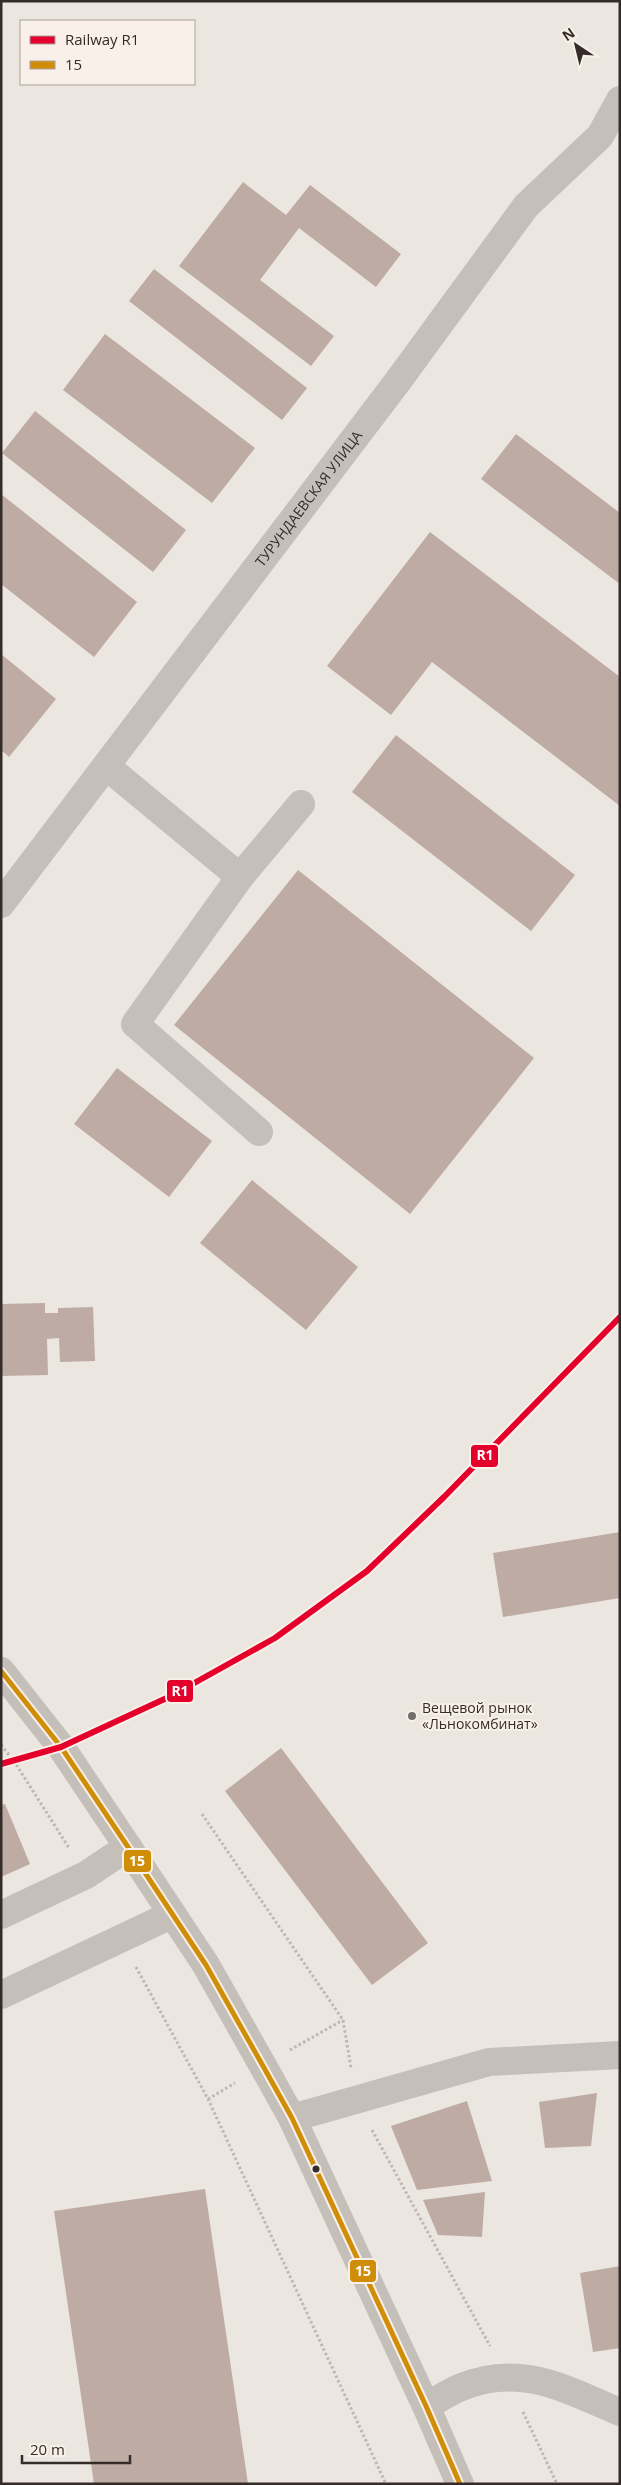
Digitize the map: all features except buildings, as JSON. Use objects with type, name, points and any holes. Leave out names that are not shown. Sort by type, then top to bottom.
[{"type":"street","name":"ТУРУНДАЕВСКАЯ УЛИЦА","points":[[1,904],[398,381],[526,206],[613,127],[620,100]]},
{"type":"street","points":[[106,766],[240,877]]},
{"type":"street","points":[[259,1132],[135,1024],[240,877],[301,804]]},
{"type":"street","points":[[1,1671],[61,1747],[206,1965],[292,2118],[426,2406],[460,2484]]},
{"type":"street","points":[[1,1915],[86,1876],[128,1847]]},
{"type":"street","points":[[1,1995],[171,1915]]},
{"type":"street","points":[[292,2118],[489,2062],[620,2055]]},
{"type":"street","points":[[426,2406],[459,2388],[481,2380],[506,2377],[544,2381],[620,2412]]},
{"type":"path","points":[[1,1745],[14,1761],[86,1876]]},
{"type":"path","points":[[202,1814],[343,2020],[356,2099],[506,2377],[557,2484]]},
{"type":"path","points":[[121,1940],[208,2099],[386,2484]]},
{"type":"rail line","name":"R1","points":[[1,1764],[61,1747],[171,1696],[275,1638],[367,1571],[444,1497],[620,1317]]},
{"type":"transit line","name":"15","points":[[1,1671],[61,1747],[206,1965],[292,2118],[426,2406],[460,2484]]},
{"type":"place","name":"Вещевой рынок «Льнокомбинат»","points":[[412,1716]]}]
